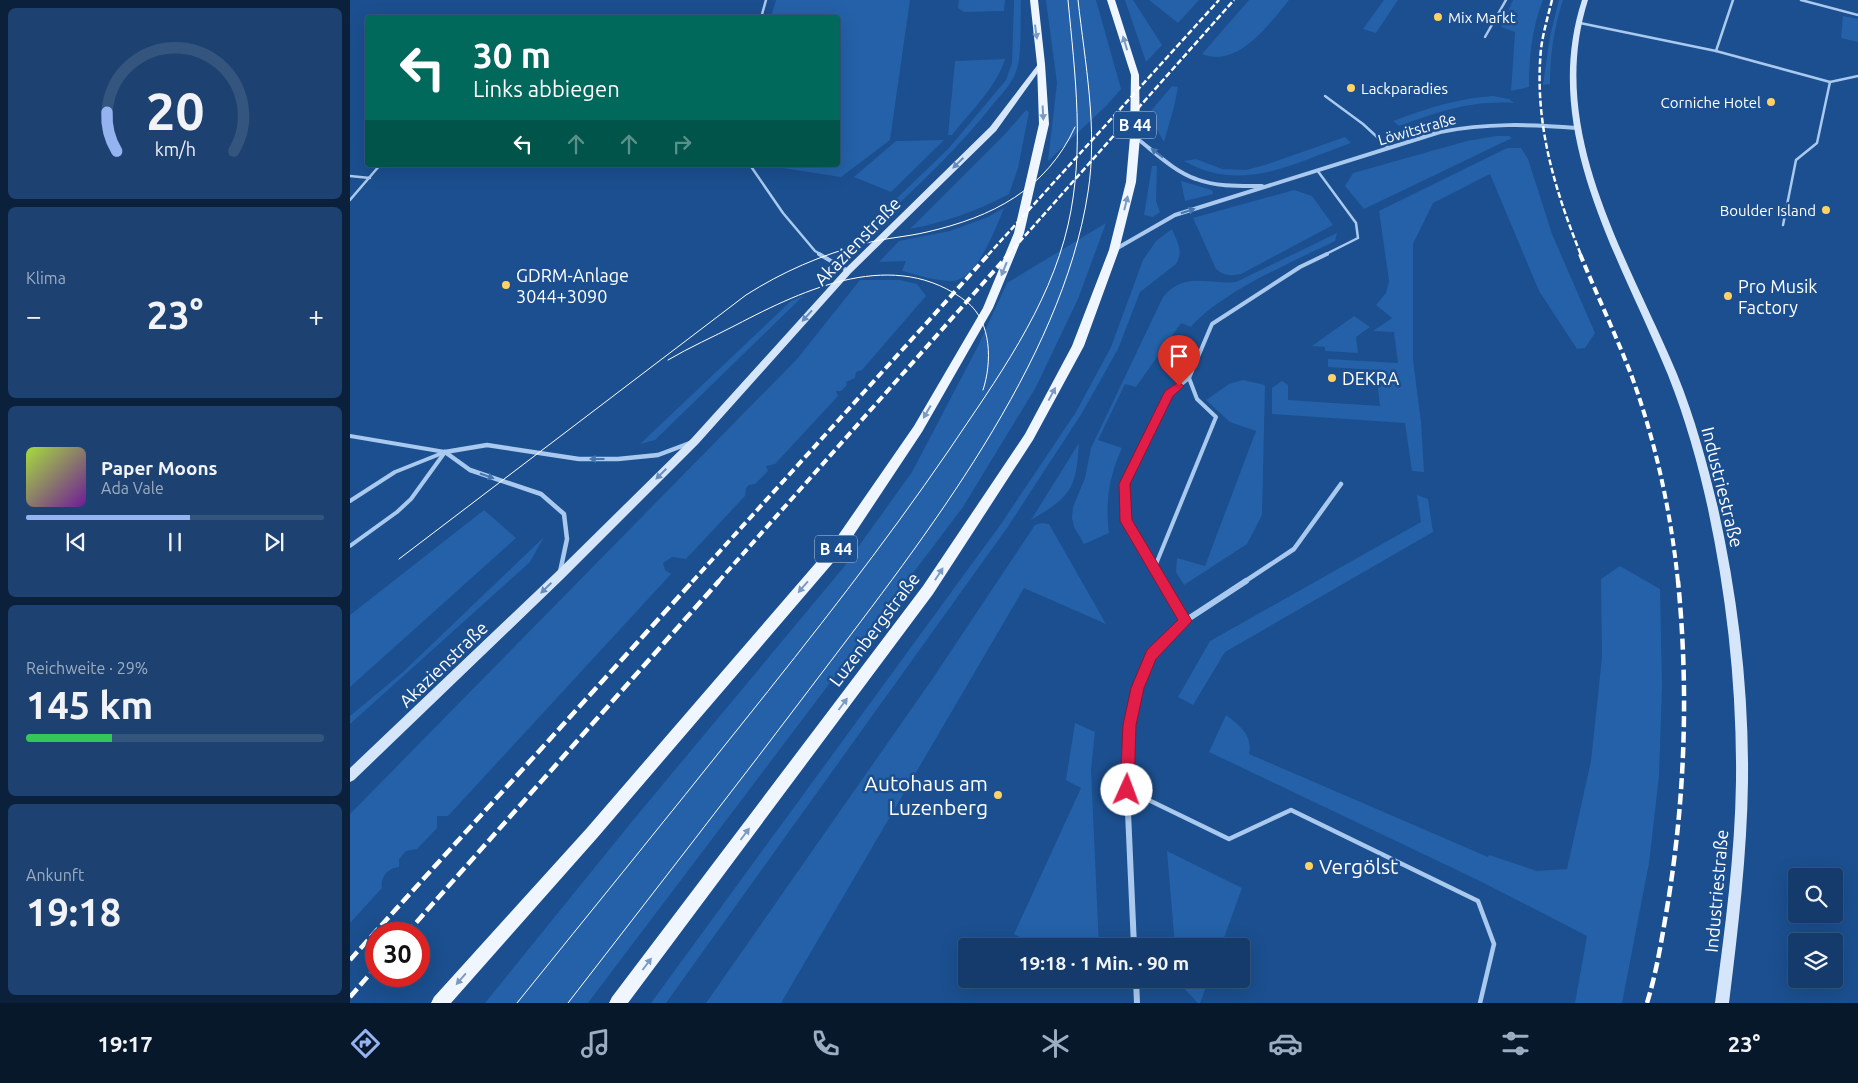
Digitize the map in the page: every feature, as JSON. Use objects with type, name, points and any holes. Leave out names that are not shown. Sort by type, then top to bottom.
[{"type":"main road","name":"B 44","points":[[440,1003],[592,833],[838,547],[918,429],[988,308],[1019,233],[1044,124],[1034,0]]},
{"type":"main road","name":"B 44","points":[[1112,0],[1134,75],[1135,137],[1131,182],[1114,250]]},
{"type":"main road","name":"Luzenbergstraße","points":[[618,1003],[928,590],[950,558],[1029,437],[1078,346],[1114,250]]},
{"type":"street","name":"Industriestraße","points":[[1585,0],[1577,23],[1573,50],[1577,128],[1589,182],[1600,213],[1673,375],[1691,425],[1708,486],[1730,601],[1740,693],[1742,761],[1739,856],[1722,1003]]},
{"type":"street","name":"Akazienstraße","points":[[350,776],[559,576],[695,441],[848,271],[993,128],[1040,64]]},
{"type":"street","name":"Löwitstraße","points":[[1114,250],[1175,215],[1440,132],[1486,124],[1522,123],[1577,128]]},
{"type":"street","name":"Löwitstraße","points":[[1135,137],[1168,162],[1195,179],[1228,186],[1267,186]]},
{"type":"street","name":"Akazienstraße","points":[[445,452],[487,445],[579,459],[618,459],[658,455],[695,441]]},
{"type":"street","points":[[445,452],[470,470],[541,494],[564,514],[566,539],[559,576]]},
{"type":"street","points":[[1134,938],[1127,790],[1129,725],[1138,688],[1152,655],[1186,621],[1294,549],[1341,484]]},
{"type":"street","points":[[1136,988],[1137,1003]]},
{"type":"lane","points":[[762,15],[766,0]]},
{"type":"lane","points":[[1485,37],[1506,0]]},
{"type":"lane","points":[[1716,51],[1733,0]]},
{"type":"lane","points":[[1801,0],[1858,15]]},
{"type":"lane","points":[[1577,23],[1716,51],[1830,82],[1858,76]]},
{"type":"lane","points":[[1783,225],[1796,160],[1817,143],[1830,82]]},
{"type":"lane","points":[[1325,96],[1363,124],[1389,148]]},
{"type":"lane","points":[[350,200],[378,167]]},
{"type":"lane","points":[[751,167],[783,213],[815,251],[848,271]]},
{"type":"lane","points":[[1186,621],[1126,521],[1125,484],[1169,394],[1189,378],[1212,324],[1300,267],[1358,238],[1356,223],[1317,170]]},
{"type":"lane","points":[[350,176],[370,178]]},
{"type":"lane","points":[[1154,569],[1216,417],[1197,399],[1189,378]]},
{"type":"lane","points":[[350,436],[445,452],[411,499],[397,512],[350,546]]},
{"type":"lane","name":"Akazienstraße","points":[[350,500],[395,472],[445,452]]},
{"type":"lane","points":[[1127,790],[1229,839],[1291,810],[1478,902],[1494,944],[1480,1003]]},
{"type":"shaded area","points":[[776,0],[910,0],[890,140],[841,177],[776,167],[840,167],[840,15],[772,15]]},
{"type":"shaded area","points":[[959,0],[1005,0],[1004,11],[964,12],[958,8]]},
{"type":"shaded area","points":[[1014,0],[1021,0],[1020,42],[1017,70],[1012,81],[967,135],[938,165],[878,224],[869,225],[949,148],[1006,80],[1012,63]]},
{"type":"shaded area","points":[[1046,0],[1096,0],[1121,89],[1107,105],[1048,161],[1057,83]]},
{"type":"shaded area","points":[[1125,0],[1133,0],[1162,45],[1146,62]]},
{"type":"shaded area","points":[[1149,0],[1199,0],[1178,23]]},
{"type":"shaded area","points":[[1249,0],[1289,0],[1263,31],[1240,50],[1228,55],[1215,57],[1202,54]]},
{"type":"shaded area","points":[[1384,0],[1398,0],[1376,33],[1363,29]]},
{"type":"shaded area","points":[[1513,0],[1543,0],[1536,21],[1532,43],[1529,87],[1511,91],[1515,32],[1501,27]]},
{"type":"shaded area","points":[[1559,0],[1563,0],[1553,42],[1550,84],[1543,85],[1550,36]]},
{"type":"shaded area","points":[[1843,16],[1858,19],[1858,42],[1841,38]]},
{"type":"shaded area","points":[[1005,59],[989,90],[952,135],[948,135],[955,61]]},
{"type":"shaded area","points":[[1172,86],[1178,87],[1164,142],[1154,125],[1150,112]]},
{"type":"shaded area","points":[[1493,96],[1509,99],[1514,103],[1469,105],[1399,126],[1393,121],[1454,102]]},
{"type":"shaded area","points":[[1026,110],[1029,112],[1018,168],[1009,194],[961,215],[910,229],[1006,133]]},
{"type":"shaded area","points":[[1496,136],[1509,136],[1512,138],[1364,209],[1345,186],[1353,173],[1467,141]]},
{"type":"shaded area","points":[[1345,137],[1351,143],[1268,172],[1227,175],[1205,171],[1184,161],[1196,159],[1222,169],[1246,170]]},
{"type":"shaded area","points":[[944,140],[891,192],[854,177],[896,141]]},
{"type":"shaded area","points":[[1507,148],[1521,148],[1528,159],[1552,234],[1595,333],[1585,348],[1577,349],[1539,291],[1490,174],[1433,203],[1413,244],[1413,360],[1421,422],[1424,472],[1412,471],[1405,423],[1272,414],[1272,388],[1282,381],[1288,385],[1288,400],[1380,406],[1376,370],[1328,367],[1328,359],[1398,363],[1394,332],[1373,331],[1392,318],[1376,305],[1386,293],[1389,281],[1379,211]]},
{"type":"shaded area","points":[[1152,166],[1157,166],[1156,201],[1160,212],[1153,217],[1144,215]]},
{"type":"shaded area","points":[[1181,181],[1212,190],[1213,194],[1185,201]]},
{"type":"shaded area","points":[[1294,190],[1312,196],[1333,225],[1241,274],[1228,275],[1216,269],[1193,218]]},
{"type":"shaded area","points":[[1004,208],[984,252],[977,263],[961,279],[952,281],[939,280],[902,271],[906,261],[879,262],[899,241],[950,231],[988,217]]},
{"type":"shaded area","points":[[1106,223],[1078,299],[1036,387],[963,507],[588,1003],[485,1003],[634,819],[843,568],[912,472],[978,346],[1007,283]]},
{"type":"shaded area","points":[[1172,229],[1180,251],[1176,264],[1140,292],[1118,349],[1082,413],[1007,528],[666,1003],[651,1003],[1001,524],[1076,412],[1111,347],[1143,260],[1156,241]]},
{"type":"shaded area","points":[[1337,233],[1335,241],[1259,278],[1221,301],[1191,327],[1181,323],[1136,387],[1125,384],[1098,440],[1122,448],[1109,490],[1109,533],[1084,544],[1074,527],[1072,518],[1073,507],[1085,478],[1091,448],[1163,297],[1171,289],[1188,282],[1236,282]]},
{"type":"shaded area","points":[[860,280],[900,280],[917,284],[926,296],[862,370],[856,372],[855,378],[846,382],[847,385],[841,391],[836,391],[838,396],[775,464],[766,466],[768,471],[755,484],[749,485],[746,488],[745,496],[686,559],[672,557],[663,563],[665,570],[671,574],[448,816],[437,816],[437,828],[417,849],[406,851],[399,859],[399,867],[388,871],[382,880],[382,888],[350,923],[350,814],[797,359]]},
{"type":"shaded area","points":[[803,296],[655,440],[640,444],[791,301]]},
{"type":"shaded area","points":[[1354,316],[1370,327],[1356,337],[1358,353],[1325,351],[1325,347],[1312,346]]},
{"type":"shaded area","points":[[1243,380],[1265,385],[1262,515],[1247,544],[1184,585],[1176,572],[1177,558],[1205,566],[1256,431],[1230,422],[1206,400],[1229,384]]},
{"type":"shaded area","points":[[1079,443],[1076,471],[1069,490],[1055,504],[1031,520]]},
{"type":"shaded area","points":[[1417,495],[1428,499],[1433,532],[1225,652],[1193,705],[1178,697],[1210,641],[1421,522]]},
{"type":"shaded area","points":[[484,510],[516,538],[350,687],[350,615]]},
{"type":"shaded area","points":[[1049,524],[1106,624],[1024,588],[781,1003],[706,1003],[933,678],[1035,525]]},
{"type":"shaded area","points":[[544,537],[530,562],[350,724],[350,716],[403,672]]},
{"type":"shaded area","points":[[1620,566],[1660,589],[1662,687],[1659,776],[1649,863],[1622,1003],[1575,1003],[1587,936],[1482,882],[1209,752],[1226,715],[1247,736],[1250,747],[1249,754],[1488,857],[1489,855],[1537,871],[1567,869],[1591,761],[1602,657],[1601,579]]},
{"type":"shaded area","points":[[1075,723],[1095,732],[1091,770],[1099,938],[1022,938],[1014,934],[1081,788],[1066,780]]},
{"type":"shaded area","points":[[1167,851],[1242,888],[1224,938],[1174,938]]},
{"type":"shaded area","points":[[1184,988],[1206,988],[1200,1003]]},
{"type":"tram line","points":[[517,1003],[848,589],[949,450],[1019,342],[1048,285],[1059,256],[1068,225],[1073,197],[1076,169],[1077,112],[1068,0]]},
{"type":"tram line","points":[[568,1003],[903,565],[944,507],[983,446],[1019,384],[1050,320],[1073,256],[1088,192],[1091,168],[1091,120],[1078,0]]},
{"type":"tram line","points":[[399,559],[746,295],[802,265],[832,253],[871,242],[919,234],[951,226],[995,209],[1033,184],[1049,168],[1063,149],[1075,127]]},
{"type":"tram line","points":[[668,360],[763,311],[820,287],[850,279],[880,275],[910,277],[939,285],[967,302],[975,310],[981,320],[988,343],[988,368],[983,390]]},
{"type":"railway","points":[[988,255],[1219,0]]},
{"type":"railway","points":[[1008,255],[1234,0]]},
{"type":"railway","points":[[1552,0],[1541,49],[1540,103],[1543,129],[1555,180],[1562,205],[1581,255]]},
{"type":"railway","points":[[692,582],[989,254]]},
{"type":"railway","points":[[718,582],[1009,254]]},
{"type":"railway","points":[[1580,254],[1626,361],[1641,402],[1667,504],[1678,582]]},
{"type":"railway","points":[[350,960],[693,581]]},
{"type":"railway","points":[[417,922],[719,581]]},
{"type":"railway","points":[[1647,1003],[1656,970],[1666,914],[1681,790],[1684,706],[1678,581]]},
{"type":"railway","points":[[350,997],[365,980]]},
{"type":"place","name":"Mix Markt","points":[[1438,17]]},
{"type":"place","name":"Lackparadies","points":[[1351,88]]},
{"type":"place","name":"Corniche Hotel","points":[[1771,102]]},
{"type":"place","name":"Boulder Island","points":[[1826,210]]},
{"type":"place","name":"GDRM-Anlage 3044+3090","points":[[506,285]]},
{"type":"place","name":"Pro Musik Factory","points":[[1728,296]]},
{"type":"place","name":"DEKRA","points":[[1332,378]]},
{"type":"place","name":"Autohaus am Luzenberg","points":[[998,795]]},
{"type":"place","name":"Vergölst","points":[[1309,866]]},
{"type":"route","points":[[1127,790],[1129,725],[1138,688],[1152,655],[1186,621],[1126,521],[1125,484],[1169,394],[1179,386]]}]
